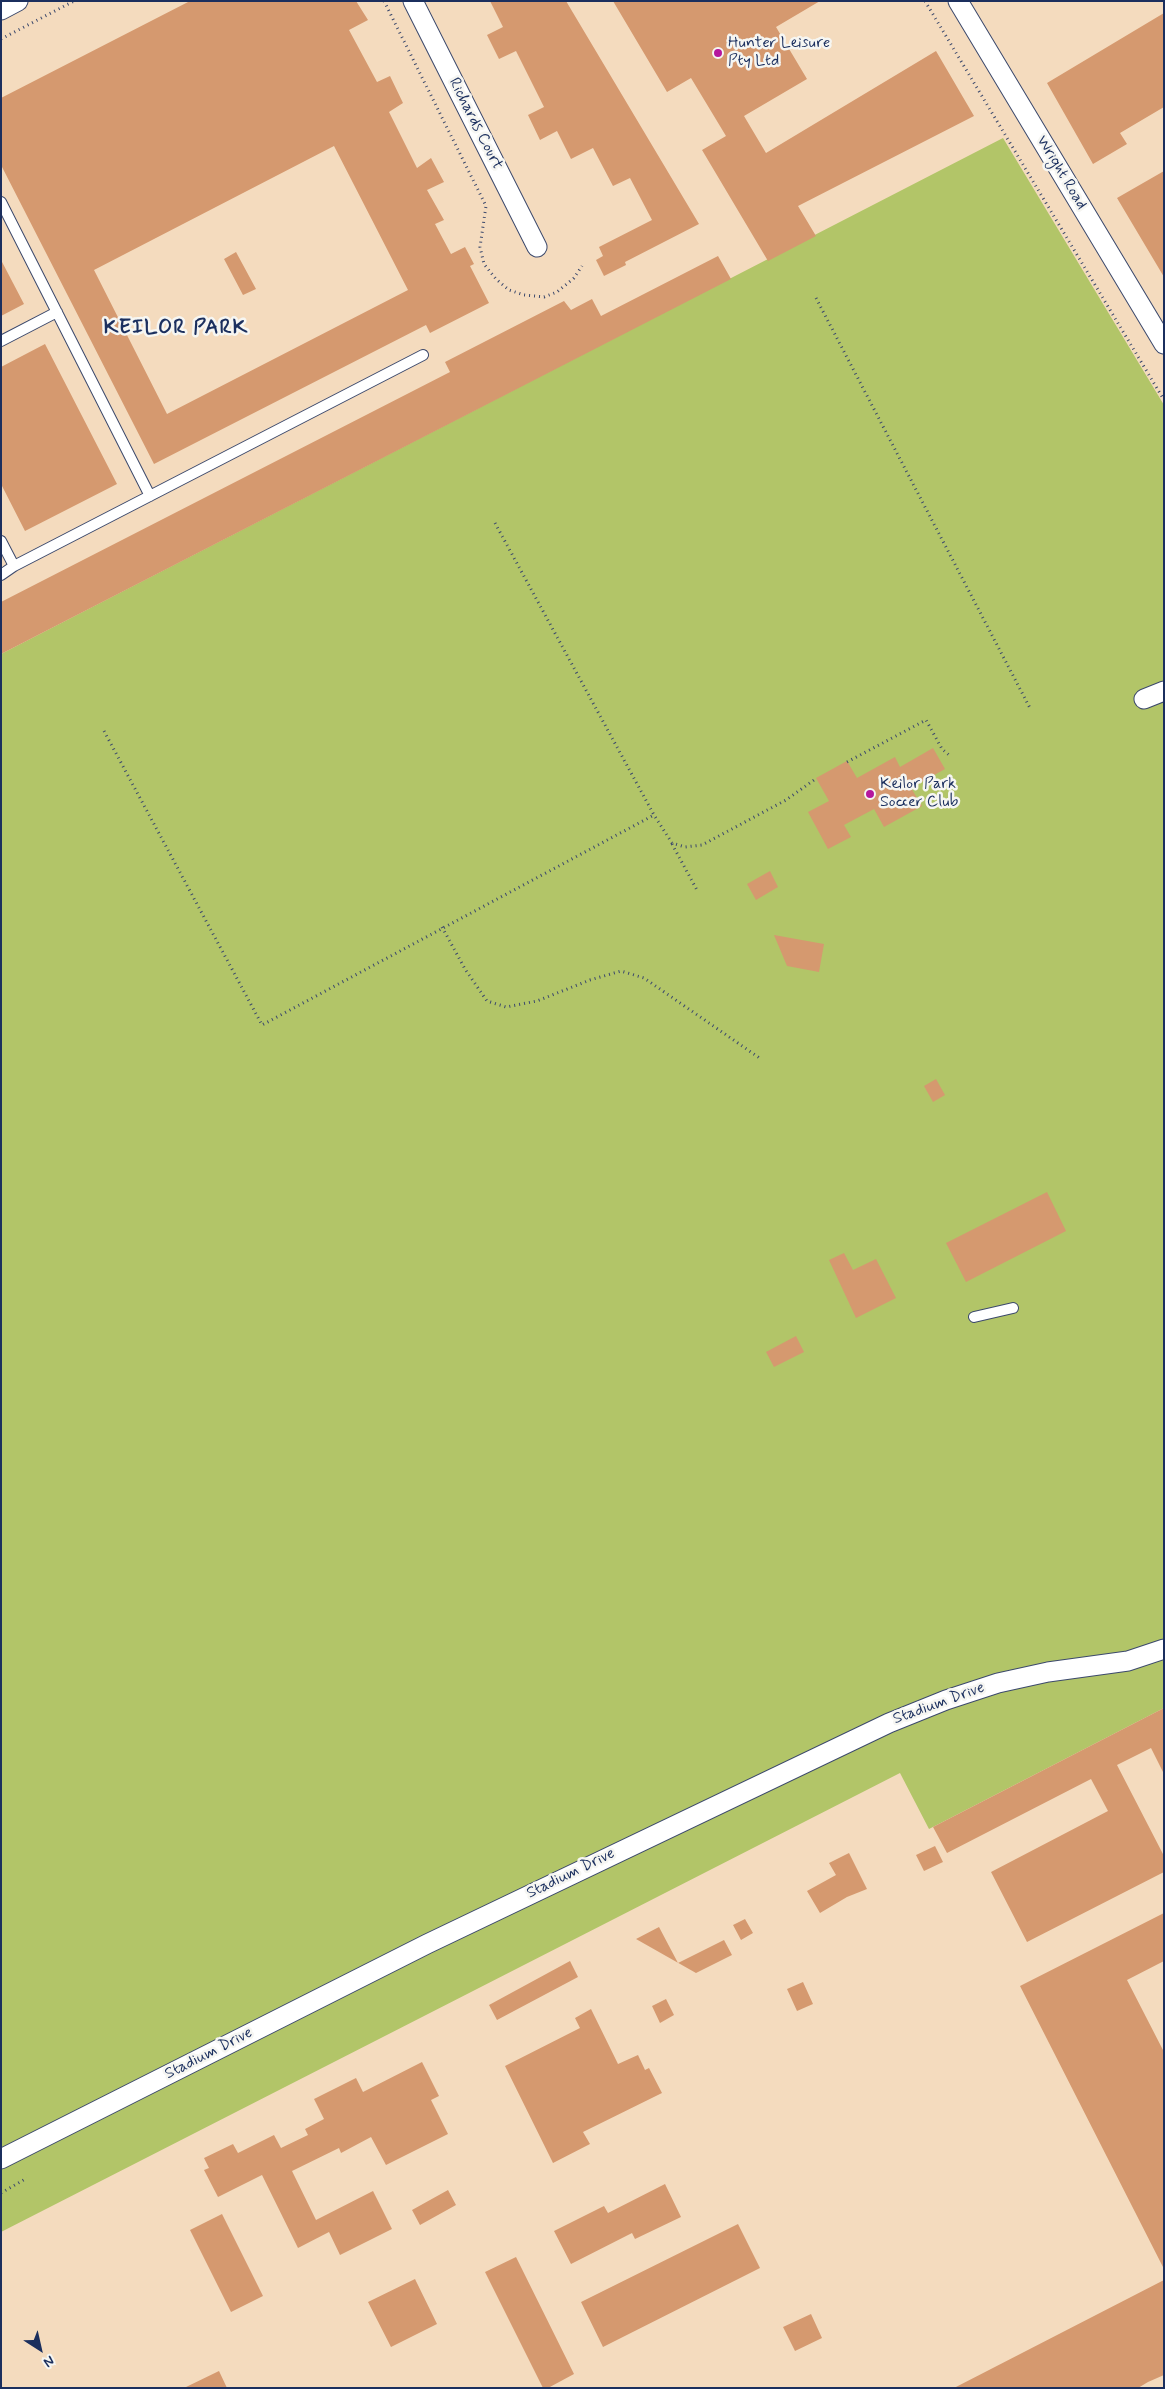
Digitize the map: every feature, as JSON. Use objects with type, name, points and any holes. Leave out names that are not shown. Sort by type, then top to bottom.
[{"type":"street","points":[[1,10],[18,1]]},
{"type":"street","name":"Richards Court","points":[[413,1],[537,247]]},
{"type":"street","name":"Wright Road","points":[[958,1],[1164,344]]},
{"type":"street","points":[[1144,699],[1164,692]]},
{"type":"street","name":"Stadium Drive","points":[[1,2159],[427,1944],[889,1723],[946,1700],[998,1683],[1048,1672],[1128,1661],[1164,1649]]},
{"type":"lane","points":[[1,202],[150,496]]},
{"type":"lane","points":[[1,341],[57,312]]},
{"type":"lane","points":[[1,575],[14,566],[423,355]]},
{"type":"lane","points":[[1,541],[14,566]]},
{"type":"lane","points":[[974,1317],[1013,1308]]},
{"type":"path","points":[[1,39],[74,1]]},
{"type":"path","points":[[384,1],[486,206],[480,247],[484,264],[496,279],[510,290],[524,295],[544,297],[557,292],[574,278],[582,266]]},
{"type":"path","points":[[925,1],[1164,400]]},
{"type":"path","points":[[816,298],[1031,710]]},
{"type":"path","points":[[495,523],[698,892]]},
{"type":"path","points":[[847,762],[926,720],[942,749],[949,755]]},
{"type":"path","points":[[104,731],[262,1025],[654,815]]},
{"type":"path","points":[[672,843],[685,847],[702,845],[786,800],[814,780]]},
{"type":"path","points":[[442,928],[465,969],[487,1001],[506,1007],[537,1001],[590,980],[621,971],[644,978],[761,1059]]},
{"type":"path","points":[[1,2193],[27,2178]]},
{"type":"green space","points":[[1003,138],[1164,405],[1164,1708],[929,1829],[900,1773],[1,2232],[1,654]]},
{"type":"building","points":[[190,1],[356,1],[368,20],[349,30],[377,82],[390,76],[403,103],[389,112],[417,168],[431,158],[444,182],[427,190],[444,220],[435,224],[451,254],[465,247],[474,264],[470,266],[489,303],[430,333],[426,325],[154,464],[1,165],[1,98]],"holes":[[[334,146],[408,290],[167,414],[94,270]]]},
{"type":"building","points":[[490,1],[566,1],[699,224],[625,262],[626,265],[604,276],[596,260],[603,256],[599,247],[652,220],[630,178],[613,186],[593,148],[571,159],[557,131],[540,140],[528,115],[544,107],[516,51],[499,59],[487,35],[503,27]]},
{"type":"building","points":[[613,1],[820,1],[776,27],[807,79],[744,116],[766,153],[936,51],[974,116],[798,206],[816,236],[768,261],[702,150],[726,136],[691,78],[667,92]]},
{"type":"building","points":[[1164,13],[1164,107],[1120,133],[1127,144],[1093,164],[1047,83]]},
{"type":"building","points":[[1164,171],[1164,277],[1117,198]]},
{"type":"building","points":[[236,252],[256,289],[243,295],[224,259]]},
{"type":"building","points":[[718,256],[731,279],[1,654],[1,602],[450,372],[445,362],[564,301],[571,310],[592,299],[601,316]]},
{"type":"building","points":[[1,260],[24,304],[1,316]]},
{"type":"building","points":[[45,344],[117,484],[25,531],[1,484],[1,367]]},
{"type":"building","name":"Keilor Park Soccer Club","points":[[933,748],[945,769],[911,788],[922,806],[884,827],[874,809],[844,825],[851,837],[828,849],[808,812],[829,801],[816,778],[847,761],[857,778],[895,757],[900,767]]},
{"type":"building","points":[[770,871],[778,887],[756,900],[747,884]]},
{"type":"building","points":[[774,935],[824,944],[819,972],[787,966]]},
{"type":"building","points":[[936,1079],[945,1095],[933,1102],[924,1086]]},
{"type":"building","points":[[1047,1192],[1066,1231],[966,1282],[946,1243]]},
{"type":"building","points":[[844,1253],[853,1270],[876,1259],[896,1298],[856,1318],[829,1260]]},
{"type":"building","points":[[796,1336],[804,1352],[774,1367],[766,1352]]},
{"type":"building","points":[[1164,1708],[1164,1774],[1151,1748],[1117,1765],[1164,1856],[1164,1872],[1027,1942],[991,1872],[1108,1811],[1091,1779],[947,1853],[933,1827]]},
{"type":"building","points":[[935,1846],[943,1862],[924,1871],[916,1855]]},
{"type":"building","points":[[849,1853],[867,1889],[847,1897],[820,1913],[807,1891],[836,1875],[829,1863]]},
{"type":"building","points":[[1164,1913],[1164,1961],[1127,1980],[1164,2052],[1164,2269],[1020,1986]]},
{"type":"building","points":[[745,1919],[753,1933],[741,1940],[733,1925]]},
{"type":"building","points":[[659,1927],[678,1963],[636,1939]]},
{"type":"building","points":[[724,1940],[732,1955],[696,1973],[678,1963]]},
{"type":"building","points":[[570,1961],[578,1977],[497,2020],[489,2005]]},
{"type":"building","points":[[803,1982],[813,2004],[797,2011],[787,1989]]},
{"type":"building","points":[[666,1999],[674,2015],[660,2023],[652,2006]]},
{"type":"building","points":[[591,2009],[618,2064],[638,2055],[645,2070],[649,2068],[662,2093],[583,2132],[590,2144],[553,2163],[505,2066],[580,2028],[575,2018]]},
{"type":"building","points":[[422,2062],[439,2096],[431,2100],[448,2134],[386,2165],[371,2137],[341,2153],[339,2148],[292,2171],[316,2220],[373,2191],[392,2229],[340,2255],[329,2232],[298,2248],[262,2175],[218,2197],[204,2170],[209,2168],[204,2158],[233,2144],[238,2153],[274,2135],[281,2148],[308,2135],[305,2129],[324,2119],[314,2099],[356,2078],[363,2092]]},
{"type":"building","points":[[665,2184],[681,2217],[635,2239],[632,2233],[571,2264],[554,2231],[604,2206],[608,2213]]},
{"type":"building","points":[[448,2190],[456,2205],[420,2225],[412,2210]]},
{"type":"building","points":[[222,2214],[263,2296],[231,2312],[190,2230]]},
{"type":"building","points":[[738,2224],[760,2268],[603,2347],[581,2302]]},
{"type":"building","points":[[516,2257],[574,2374],[548,2388],[543,2388],[485,2272]]},
{"type":"building","points":[[415,2279],[437,2324],[391,2347],[368,2302]]},
{"type":"building","points":[[1164,2280],[1164,2375],[1138,2388],[954,2388]]},
{"type":"building","points":[[811,2314],[822,2338],[795,2351],[783,2327]]},
{"type":"building","points":[[219,2371],[227,2388],[184,2388]]},
{"type":"place","name":"Hunter Leisure Pty Ltd","points":[[718,53]]},
{"type":"place","name":"Keilor Park Soccer Club","points":[[870,794]]},
{"type":"district","name":"KEILOR PARK","points":[[176,329]]}]
